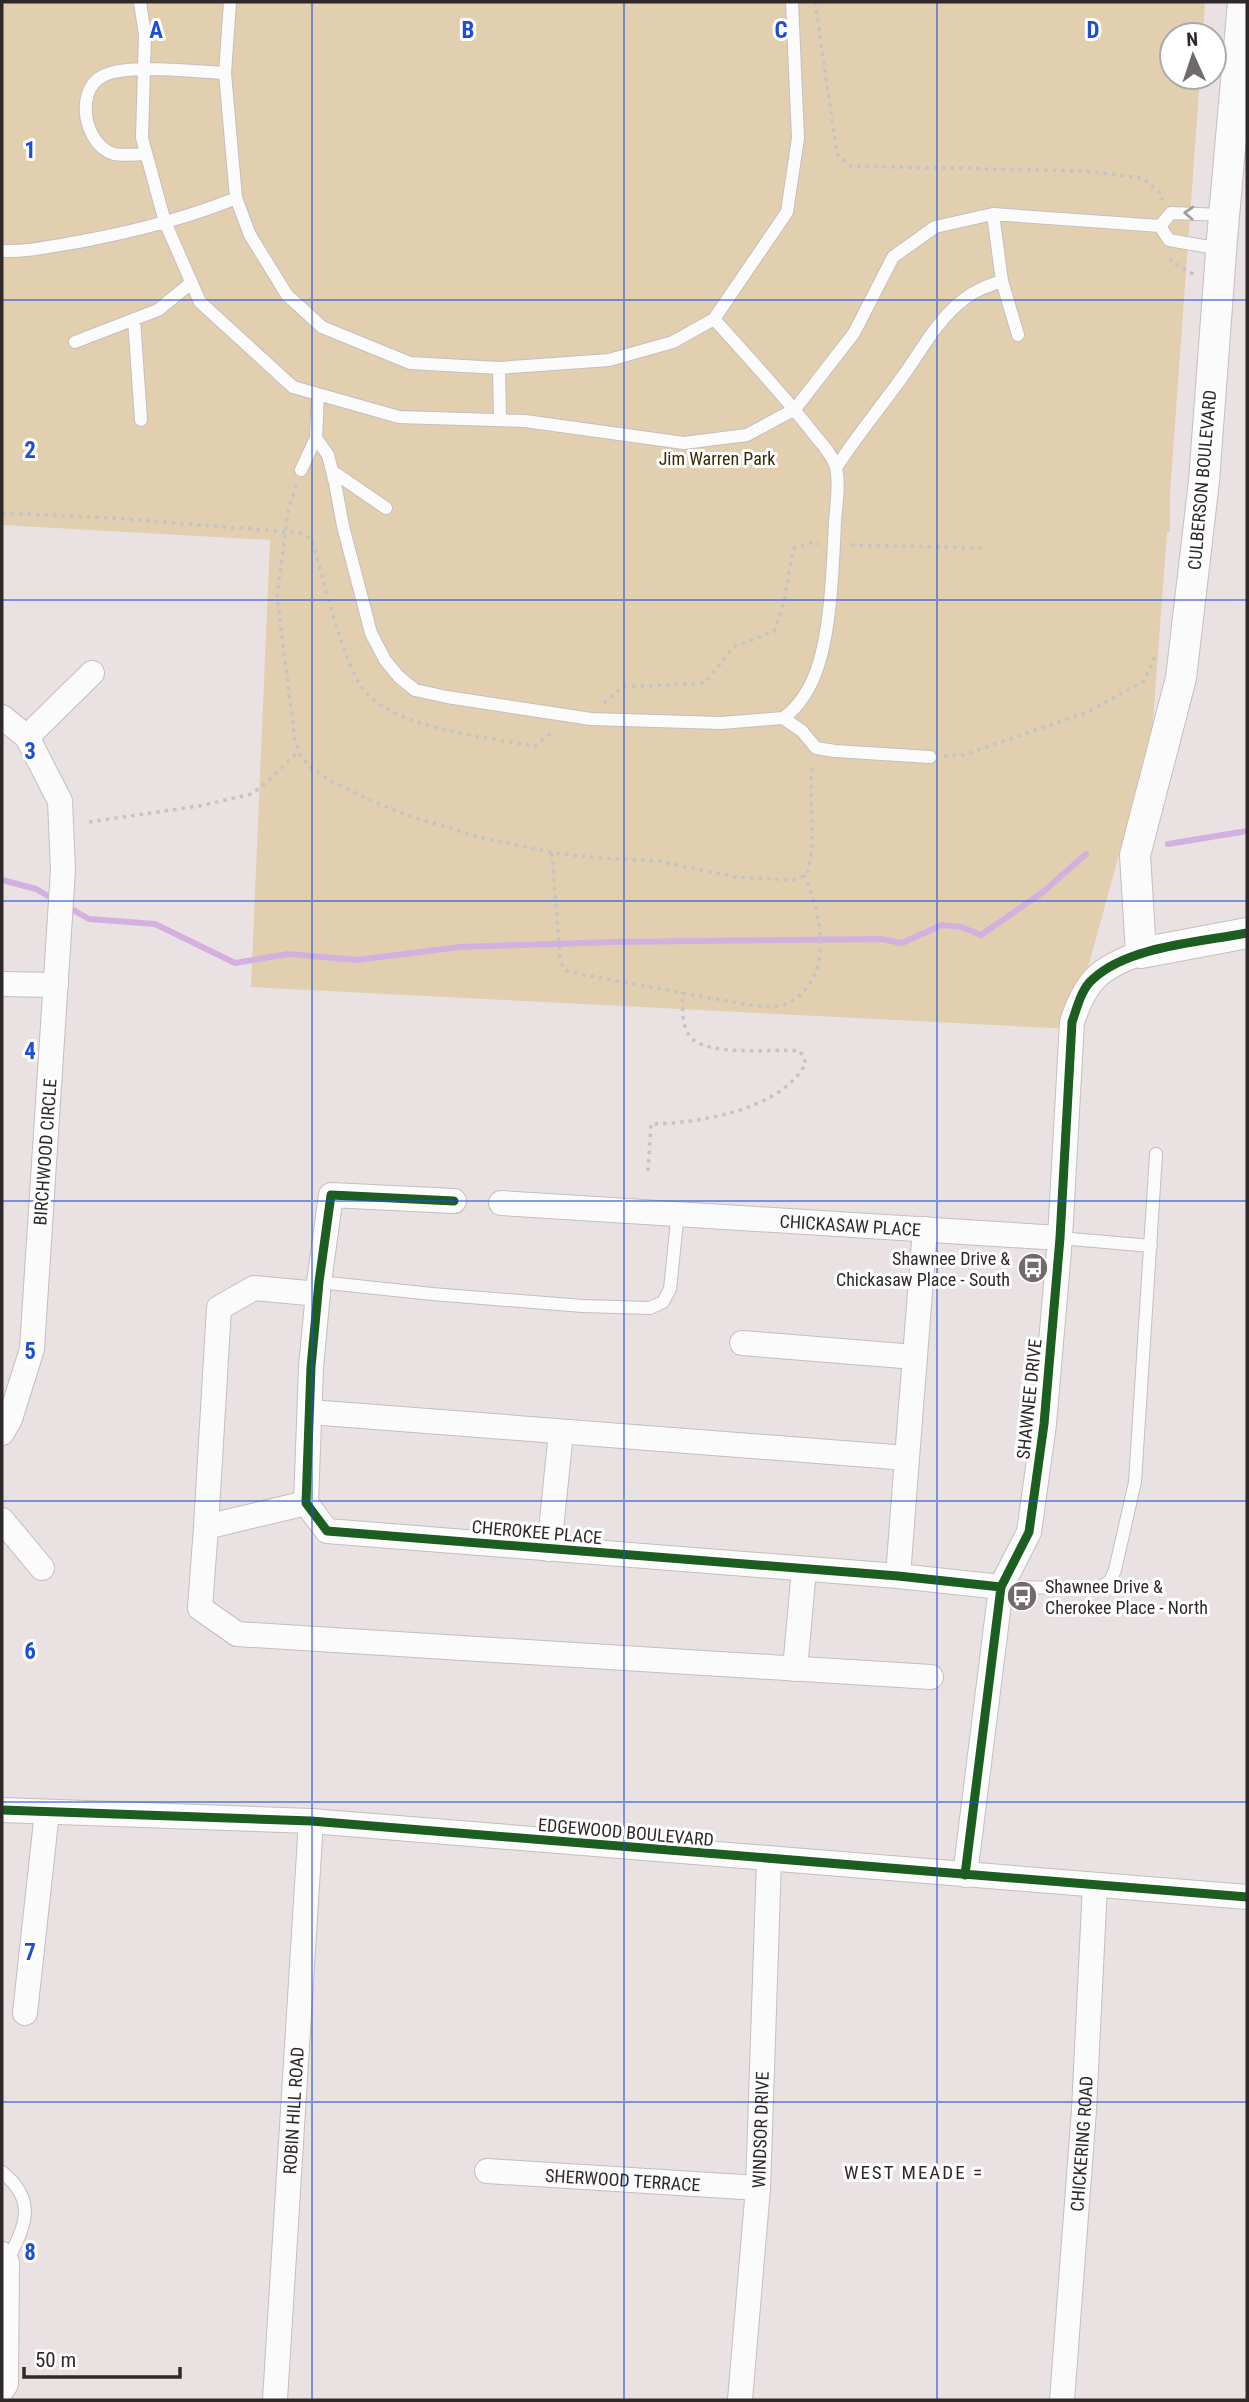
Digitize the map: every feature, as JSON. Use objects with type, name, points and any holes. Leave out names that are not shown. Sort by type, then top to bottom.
[{"type":"street","name":"CULBERSON BOULEVARD","points":[[1141,953],[1135,855],[1181,678],[1204,481],[1243,2]]},
{"type":"street","points":[[27,737],[92,673]]},
{"type":"street","name":"BIRCHWOOD CIRCLE","points":[[2,717],[27,737],[60,802],[63,870],[32,1349],[10,1419],[2,1433]]},
{"type":"street","points":[[1141,953],[1247,933]]},
{"type":"street","name":"SHAWNEE DRIVE","points":[[965,1875],[1001,1587],[1029,1532],[1044,1424],[1060,1238],[1072,1022],[1080,999],[1091,980],[1117,961],[1141,953]]},
{"type":"street","points":[[2,984],[56,985]]},
{"type":"street","points":[[206,1527],[306,1503],[319,1288],[331,1195],[454,1200]]},
{"type":"street","name":"CHICKASAW PLACE","points":[[501,1203],[1060,1238]]},
{"type":"street","points":[[898,1576],[925,1229]]},
{"type":"street","points":[[319,1288],[254,1288],[219,1308],[200,1608],[237,1634],[931,1678]]},
{"type":"street","points":[[742,1343],[915,1357]]},
{"type":"street","points":[[310,1412],[907,1458]]},
{"type":"street","points":[[549,1549],[561,1432]]},
{"type":"street","name":"CHEROKEE PLACE","points":[[306,1503],[327,1531],[898,1576],[1001,1587]]},
{"type":"street","points":[[2,1520],[43,1568]]},
{"type":"street","points":[[795,1669],[804,1569]]},
{"type":"street","name":"EDGEWOOD BOULEVARD","points":[[2,1810],[310,1821],[1247,1897]]},
{"type":"street","points":[[25,2012],[47,1812]]},
{"type":"street","name":"ROBIN HILL ROAD","points":[[275,2400],[310,1821]]},
{"type":"street","name":"WINDSOR DRIVE","points":[[740,2400],[758,2188],[769,1860]]},
{"type":"street","name":"CHICKERING ROAD","points":[[1062,2400],[1084,2110],[1096,1885]]},
{"type":"street","name":"SHERWOOD TERRACE","points":[[487,2171],[758,2188]]},
{"type":"street","points":[[2,2390],[6,2384],[4,2258]]},
{"type":"lane","points":[[140,2],[145,35],[142,138],[165,222],[200,302],[293,387],[399,417],[525,421],[684,443],[747,435],[795,409],[854,333],[893,257],[935,227],[993,214],[1160,226]]},
{"type":"lane","points":[[230,2],[225,73],[236,198],[250,235],[287,295],[322,327],[410,363],[499,368],[609,360],[673,342],[714,319],[787,212],[798,138],[792,2]]},
{"type":"lane","points":[[146,153],[114,154],[98,144],[89,127],[86,108],[89,89],[100,76],[114,71],[144,70],[225,73]]},
{"type":"lane","points":[[2,251],[24,251],[113,235],[165,222],[236,198]]},
{"type":"lane","points":[[1160,226],[1171,212],[1224,215]]},
{"type":"lane","points":[[993,214],[1002,281],[1018,335]]},
{"type":"lane","points":[[1160,226],[1170,240],[1221,249]]},
{"type":"lane","points":[[836,468],[858,434],[960,301],[979,288],[1002,281]]},
{"type":"lane","points":[[75,342],[158,310],[191,283]]},
{"type":"lane","points":[[134,318],[141,419]]},
{"type":"lane","points":[[316,438],[328,456],[342,526],[371,633],[385,660],[399,677],[415,690],[576,717],[721,723],[783,718],[791,713],[807,691],[818,665],[825,629],[834,544],[836,468],[795,409],[714,319]]},
{"type":"lane","points":[[499,368],[499,421]]},
{"type":"lane","points":[[301,470],[316,438],[318,394]]},
{"type":"lane","points":[[332,471],[386,508]]},
{"type":"lane","points":[[783,718],[802,731],[816,748],[930,757]]},
{"type":"lane","points":[[1001,1587],[1099,1588],[1110,1581],[1135,1482],[1156,1154]]},
{"type":"lane","points":[[319,1288],[650,1308],[663,1302],[670,1289],[678,1212]]},
{"type":"lane","points":[[1060,1238],[1151,1246]]},
{"type":"lane","points":[[2,2172],[14,2182],[26,2210],[25,2224],[4,2258]]},
{"type":"path","points":[[815,2],[837,154],[850,166],[1084,171],[1143,178],[1162,195],[1160,226],[1172,262],[1195,275],[1198,287]]},
{"type":"path","points":[[301,470],[288,511],[277,596],[291,718],[299,751],[310,767],[331,781],[407,815],[478,837],[552,852],[658,861],[735,877],[793,880],[807,874],[812,851],[811,775],[816,748]]},
{"type":"path","points":[[2,513],[113,518],[301,533],[312,540],[351,670],[367,695],[397,714],[430,726],[536,746],[567,720],[595,710],[623,687],[705,683],[734,647],[774,631],[784,602],[793,549],[810,543],[982,548]]},
{"type":"path","points":[[930,757],[963,755],[1088,712],[1144,681],[1159,649]]},
{"type":"path","points":[[89,822],[200,806],[252,794],[299,751]]},
{"type":"path","points":[[552,852],[560,958],[569,972],[749,1005],[773,1006],[791,1002],[806,989],[814,976],[820,960],[820,930],[816,905],[804,875]]},
{"type":"path","points":[[648,1171],[651,1124],[706,1120],[744,1109],[787,1087],[806,1063],[800,1051],[781,1048],[714,1049],[701,1044],[689,1036],[683,1018],[682,992]]},
{"type":"green space","name":"Jim Warren Park","points":[[2,2],[1205,2],[1204,21],[1158,21],[1158,91],[1199,91],[1170,494],[1170,532],[1167,532],[1152,735],[1071,1029],[251,987],[270,540],[2,525]]},
{"type":"waterway","points":[[1168,844],[1247,831]]},
{"type":"waterway","points":[[68,907],[89,919],[155,924],[235,963],[288,954],[357,960],[460,947],[613,942],[881,939],[902,943],[942,925],[961,927],[981,935],[1043,892],[1086,854]]},
{"type":"waterway","points":[[2,880],[36,889],[55,900]]},
{"type":"cycle path","points":[[965,1875],[1001,1587],[1029,1532],[1044,1424],[1060,1238],[1072,1022],[1085,988],[1108,968],[1125,959],[1166,947],[1247,933]]},
{"type":"cycle path","points":[[454,1201],[331,1195],[311,1367],[306,1503],[327,1531],[898,1576],[1001,1587]]},
{"type":"cycle path","points":[[2,1810],[311,1821],[1247,1897]]},
{"type":"place","name":"Shawnee Drive & Chickasaw Place - South","points":[[1033,1268]]},
{"type":"place","name":"Shawnee Drive & Cherokee Place - North","points":[[1022,1596]]},
{"type":"district","name":"WEST MEADE =","points":[[914,2172]]}]
